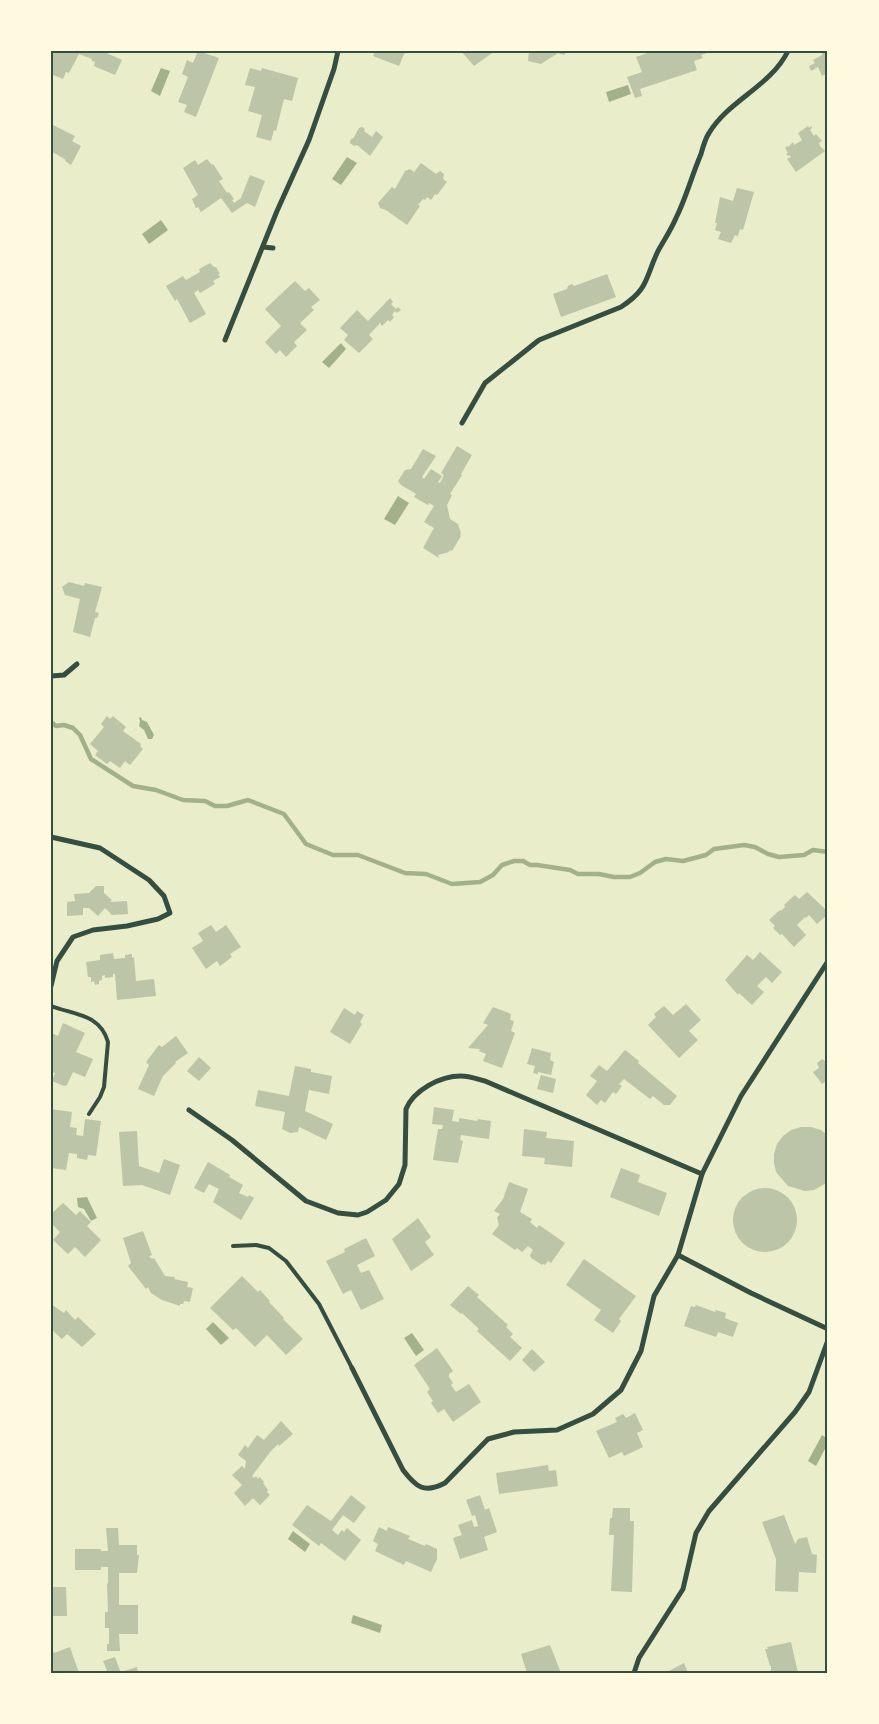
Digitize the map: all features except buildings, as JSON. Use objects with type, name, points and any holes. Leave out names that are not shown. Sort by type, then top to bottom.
[{"type":"street","points":[[225,340],[309,140],[334,69],[338,51]]},
{"type":"street","points":[[462,423],[485,383],[539,340],[621,307],[634,299],[642,290],[657,253],[676,218],[708,134],[725,112],[758,86],[783,60],[788,51]]},
{"type":"street","points":[[263,247],[273,248]]},
{"type":"street","points":[[51,676],[64,674],[77,664]]},
{"type":"street","points":[[51,837],[100,848],[149,880],[164,896],[170,913],[158,919],[126,926],[93,930],[73,937],[57,960],[51,986]]},
{"type":"street","points":[[352,1368],[403,1470],[414,1483],[425,1489],[436,1488],[445,1483],[488,1439],[514,1432],[557,1430],[593,1414],[621,1390],[641,1351],[654,1296],[678,1255],[702,1174],[741,1096],[828,961]]},
{"type":"street","points":[[189,1110],[232,1140],[306,1201],[338,1213],[358,1215],[367,1212],[386,1200],[393,1193],[399,1184],[405,1165],[406,1109],[409,1101],[438,1081],[462,1076],[485,1080],[702,1174]]},
{"type":"street","points":[[678,1255],[751,1293],[828,1329]]},
{"type":"street","points":[[634,1673],[639,1658],[683,1589],[696,1532],[709,1511],[795,1412],[809,1392],[828,1340]]},
{"type":"lane","points":[[51,1006],[97,1022],[106,1035],[108,1055],[104,1087],[89,1114]]},
{"type":"lane","points":[[233,1246],[256,1245],[269,1248],[286,1261],[319,1304],[352,1368]]},
{"type":"shaded area","points":[[161,68],[170,71],[160,96],[151,91]]},
{"type":"shaded area","points":[[628,85],[631,94],[609,102],[606,92]]},
{"type":"shaded area","points":[[347,157],[357,163],[341,185],[332,179]]},
{"type":"shaded area","points":[[161,220],[168,230],[149,244],[142,234]]},
{"type":"shaded area","points":[[341,343],[346,349],[329,368],[322,362]]},
{"type":"shaded area","points":[[398,496],[409,503],[395,525],[384,519]]},
{"type":"shaded area","points":[[141,717],[142,720],[147,722],[154,735],[152,739],[148,739],[144,730],[139,726],[139,718]]},
{"type":"shaded area","points":[[87,1197],[97,1218],[91,1221],[84,1209],[78,1207],[77,1198]]},
{"type":"shaded area","points":[[213,1322],[229,1338],[221,1345],[206,1329]]},
{"type":"shaded area","points":[[412,1333],[424,1350],[416,1356],[404,1338]]},
{"type":"shaded area","points":[[822,1435],[828,1439],[828,1447],[826,1447],[816,1466],[808,1461]]},
{"type":"shaded area","points":[[293,1531],[310,1544],[305,1552],[288,1539]]},
{"type":"shaded area","points":[[353,1615],[382,1625],[380,1633],[351,1623]]},
{"type":"waterway","points":[[51,722],[56,726],[64,725],[73,728],[80,735],[91,759],[133,786],[156,790],[183,800],[205,801],[215,806],[227,806],[248,800],[284,814],[306,844],[333,855],[358,855],[405,873],[426,874],[452,884],[480,882],[493,875],[502,865],[514,861],[570,870],[578,874],[630,877],[640,873],[655,862],[666,859],[683,861],[706,855],[714,849],[744,845],[755,847],[779,857],[804,855],[813,850],[828,852]]}]
